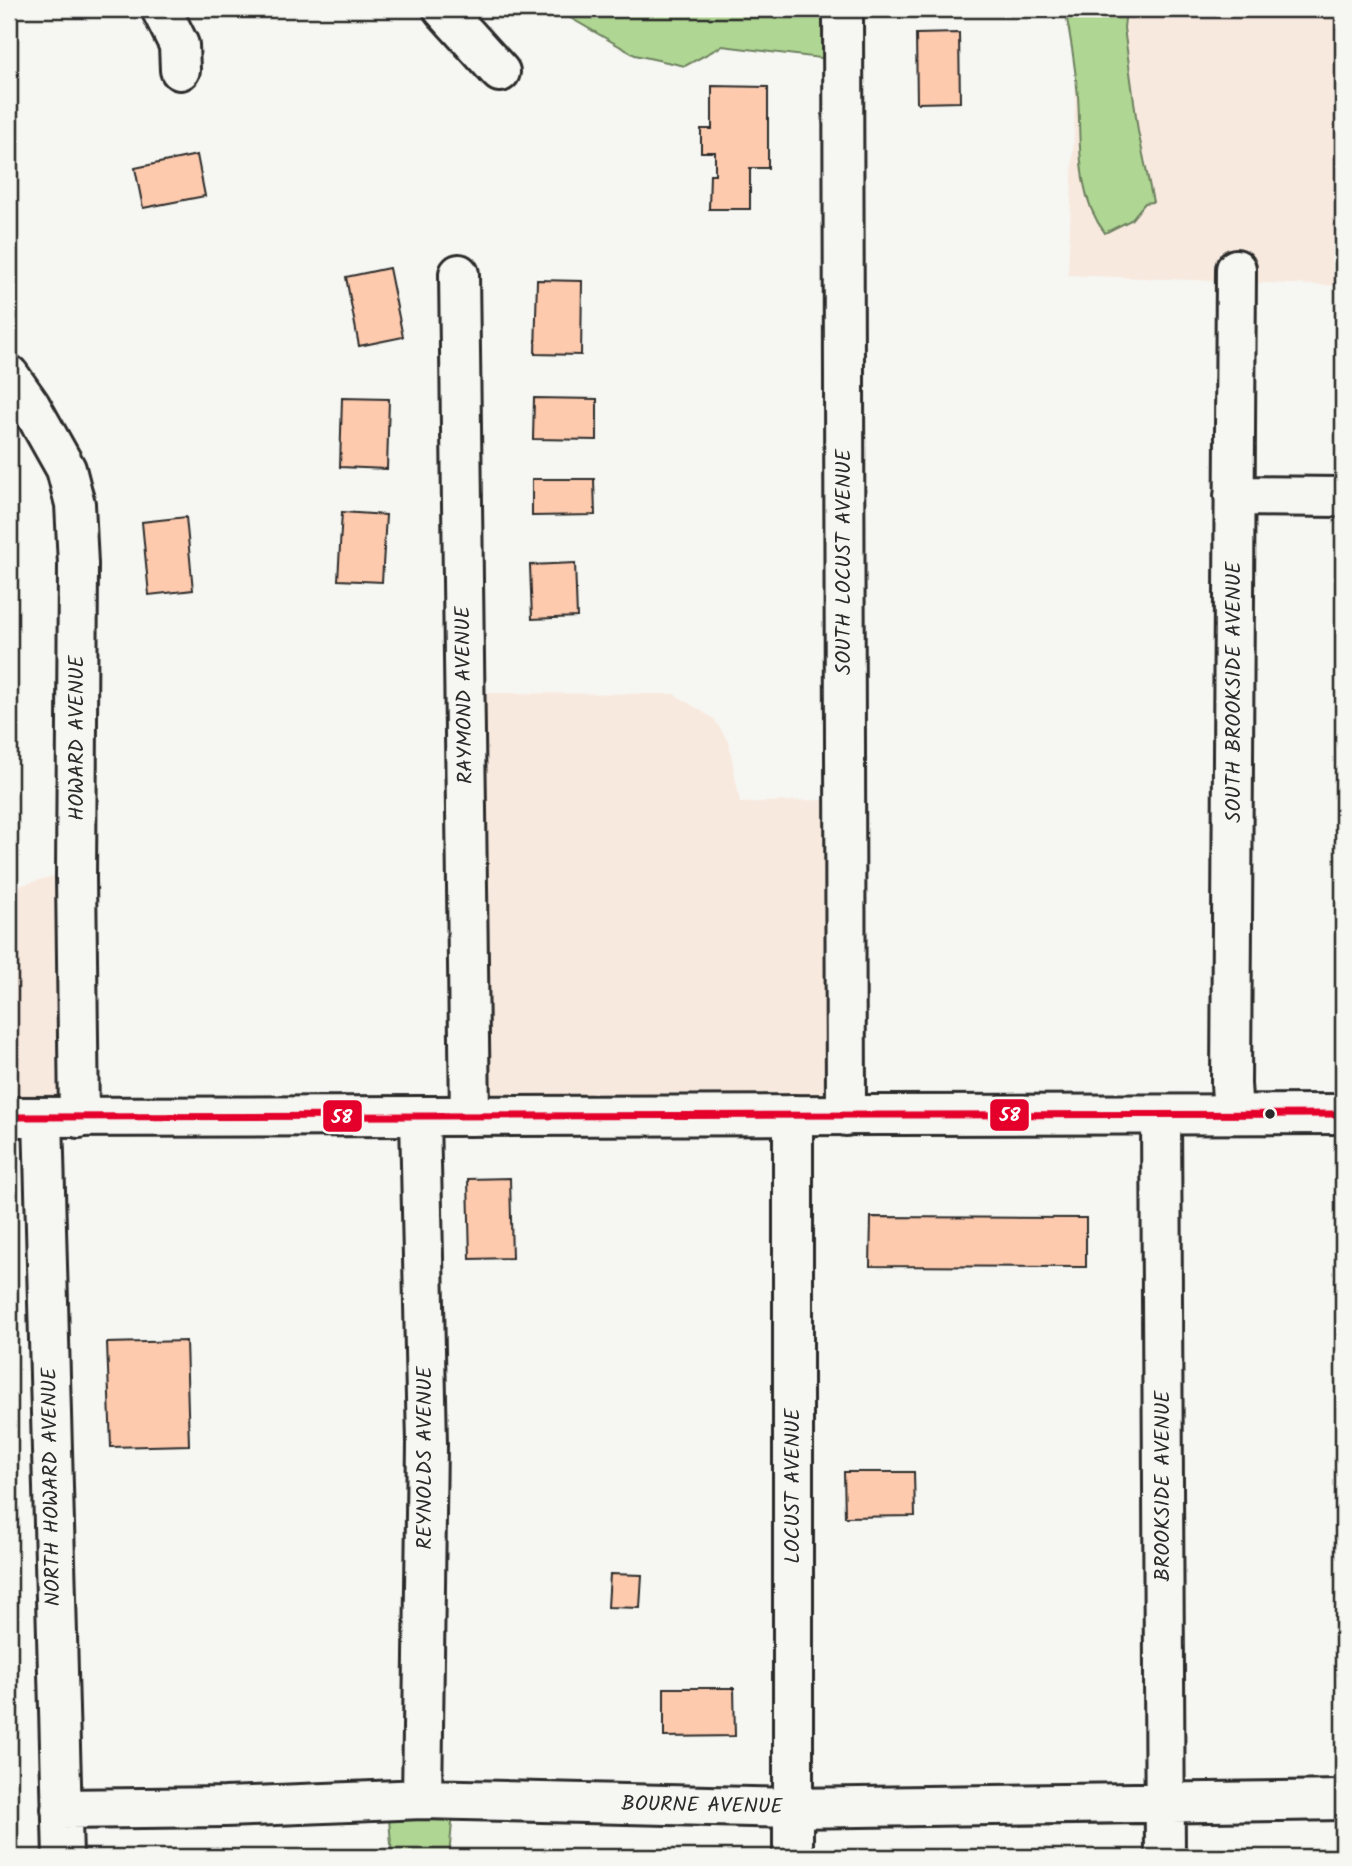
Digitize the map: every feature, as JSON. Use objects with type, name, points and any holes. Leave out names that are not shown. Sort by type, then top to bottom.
[{"type":"street","points":[[161,9],[179,45],[180,70]]},
{"type":"street","points":[[443,9],[499,72]]},
{"type":"street","name":"SOUTH LOCUST AVENUE","points":[[843,9],[846,1116]]},
{"type":"street","name":"SOUTH BROOKSIDE AVENUE","points":[[1233,1115],[1231,1084],[1236,269]]},
{"type":"street","name":"RAYMOND AVENUE","points":[[459,274],[470,1116]]},
{"type":"street","name":"HOWARD AVENUE","points":[[9,375],[30,405],[66,469],[75,504],[78,578],[76,892],[43,1117]]},
{"type":"street","points":[[1234,496],[1343,497]]},
{"type":"street","points":[[43,1117],[1343,1114]]},
{"type":"street","name":"LOCUST AVENUE","points":[[793,1115],[793,1857]]},
{"type":"street","name":"BROOKSIDE AVENUE","points":[[1161,1115],[1166,1857]]},
{"type":"street","name":"NORTH HOWARD AVENUE","points":[[43,1117],[63,1857]]},
{"type":"street","name":"REYNOLDS AVENUE","points":[[421,1117],[427,1444],[422,1799]]},
{"type":"street","name":"BOURNE AVENUE","points":[[61,1809],[225,1807],[422,1799],[793,1808],[1343,1800]]},
{"type":"shaded area","points":[[1079,9],[1343,9],[1343,286],[1068,275]]},
{"type":"shaded area","points":[[472,693],[674,694],[714,719],[729,743],[740,803],[848,799],[847,1095],[478,1097]]},
{"type":"shaded area","points":[[87,866],[83,1096],[9,1097],[9,889]]},
{"type":"green space","points":[[555,9],[852,9],[845,61],[722,46],[685,66],[635,55]]},
{"type":"green space","points":[[1065,9],[1126,9],[1124,28],[1138,131],[1153,202],[1145,203],[1131,220],[1105,233],[1095,218],[1084,185],[1077,85]]},
{"type":"green space","points":[[454,1800],[449,1857],[392,1857],[388,1806]]},
{"type":"building","points":[[959,33],[960,102],[917,103],[916,34]]},
{"type":"building","points":[[712,86],[768,87],[768,168],[750,168],[750,209],[709,209],[710,174],[715,174],[715,152],[701,152],[701,129],[712,129]]},
{"type":"building","points":[[197,155],[205,196],[143,208],[135,168]]},
{"type":"building","points":[[389,268],[403,337],[359,346],[346,277]]},
{"type":"building","points":[[537,280],[582,281],[581,355],[535,354]]},
{"type":"building","points":[[342,398],[389,399],[387,469],[340,467]]},
{"type":"building","points":[[534,398],[597,399],[597,440],[533,439]]},
{"type":"building","points":[[532,479],[594,479],[595,515],[532,516]]},
{"type":"building","points":[[342,512],[386,515],[382,582],[338,580]]},
{"type":"building","points":[[186,517],[193,590],[149,595],[142,522]]},
{"type":"building","points":[[575,563],[577,617],[532,619],[530,565]]},
{"type":"building","points":[[11,627],[13,699],[9,699]]},
{"type":"building","points":[[510,1178],[512,1258],[470,1259],[468,1179]]},
{"type":"building","points":[[871,1217],[1086,1218],[1086,1267],[870,1266]]},
{"type":"building","points":[[186,1341],[189,1445],[111,1447],[107,1343]]},
{"type":"building","points":[[844,1472],[914,1472],[915,1516],[845,1517]]},
{"type":"building","points":[[610,1574],[642,1575],[640,1608],[608,1607]]},
{"type":"building","points":[[664,1688],[734,1688],[735,1736],[664,1737]]},
{"type":"transit line","name":"58","points":[[9,1117],[1343,1114]]}]
